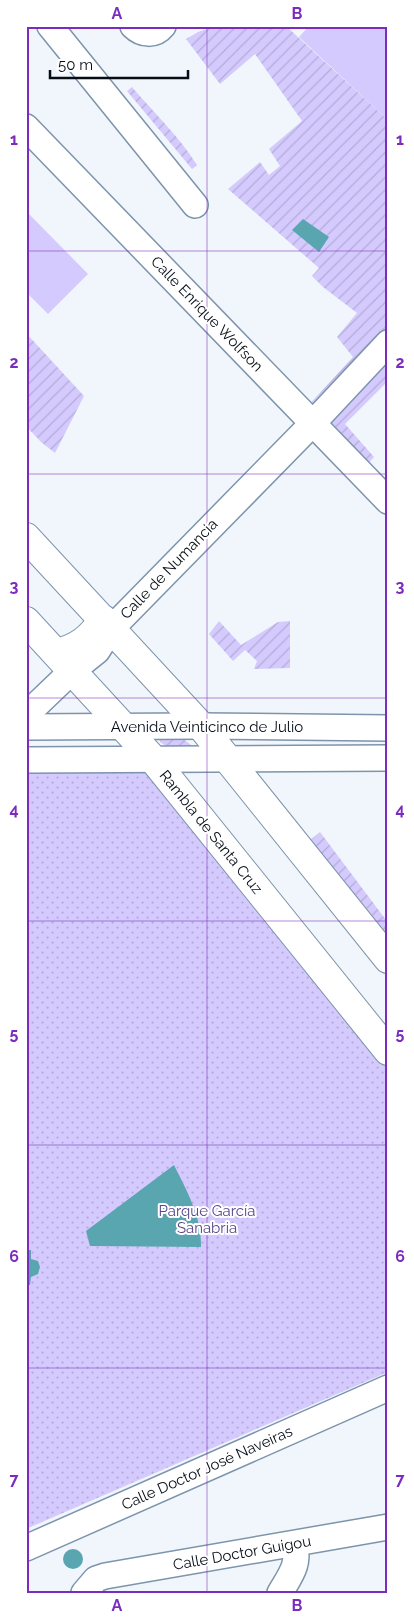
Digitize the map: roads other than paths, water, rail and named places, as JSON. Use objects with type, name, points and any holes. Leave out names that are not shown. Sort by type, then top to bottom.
[{"type":"main road","points":[[26,537],[201,726],[388,959]]},
{"type":"main road","name":"Rambla de Santa Cruz","points":[[26,621],[152,758],[388,1051]]},
{"type":"main road","points":[[64,662],[69,650],[82,644],[107,623]]},
{"type":"street","points":[[50,26],[195,205]]},
{"type":"street","points":[[133,26],[137,30],[146,33],[162,29],[163,26]]},
{"type":"street","name":"Calle Enrique Wolfson","points":[[26,127],[388,501]]},
{"type":"street","name":"Calle de Numancia","points":[[107,623],[313,423],[388,343]]},
{"type":"street","points":[[26,715],[64,662]]},
{"type":"street","name":"Avenida Veinticinco de Julio","points":[[26,727],[388,728]]},
{"type":"street","name":"Avenida Veinticinco de Julio","points":[[26,760],[226,757],[388,758]]},
{"type":"street","name":"Calle Doctor José Naveiras","points":[[26,1548],[388,1388]]},
{"type":"street","name":"Calle Doctor Guigou","points":[[90,1586],[388,1527]]},
{"type":"street","points":[[280,1593],[295,1567],[297,1556],[296,1544]]},
{"type":"water","points":[[303,219],[329,237],[319,252],[292,230]]},
{"type":"water","points":[[174,1165],[189,1195],[196,1215],[201,1236],[201,1247],[90,1246],[86,1231]]},
{"type":"water","points":[[26,1250],[31,1250],[31,1259],[38,1261],[40,1267],[38,1274],[31,1277],[30,1285],[26,1285]]},
{"type":"water","points":[[69,1549],[77,1549],[83,1555],[83,1563],[77,1569],[69,1569],[63,1563],[63,1555]]},
{"type":"park label","name":"Parque García Sanabria","points":[[207,1220]]}]
